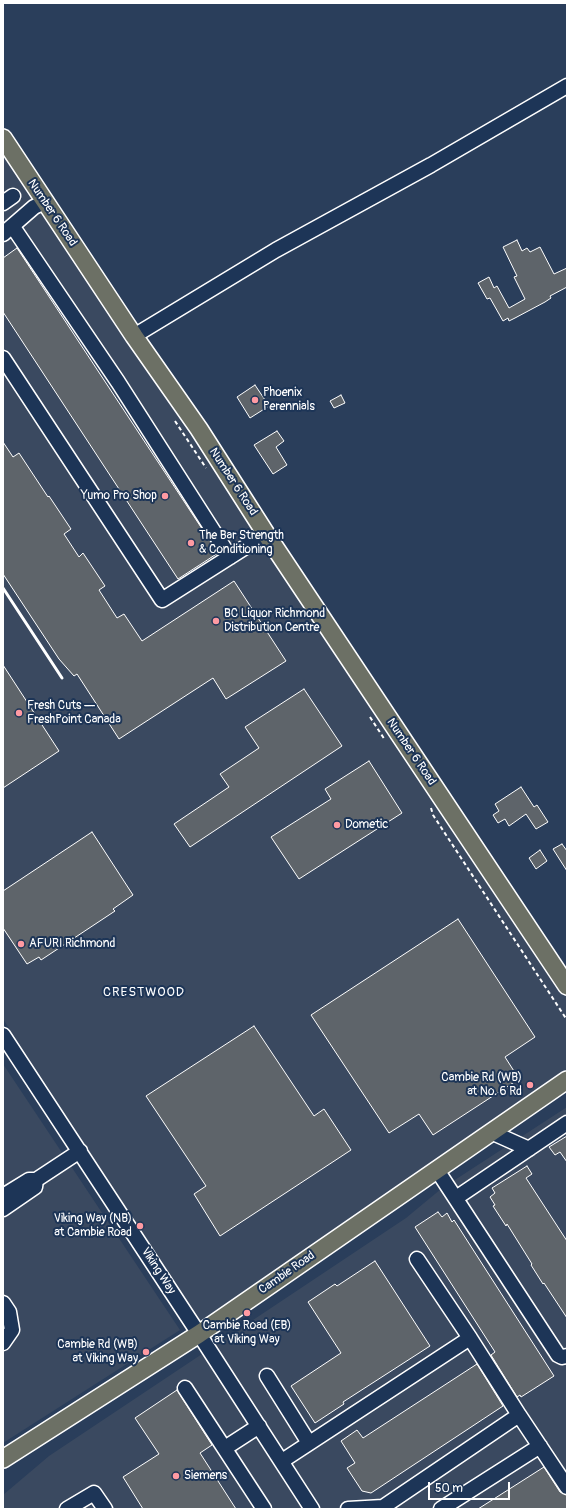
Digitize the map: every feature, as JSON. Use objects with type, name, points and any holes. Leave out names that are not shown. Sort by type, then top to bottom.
[{"type":"main road","name":"Number 6 Road","points":[[3,138],[134,336],[199,429],[266,534],[567,986]]},
{"type":"main road","name":"Cambie Road","points":[[3,1459],[199,1334],[567,1080]]},
{"type":"street","points":[[134,336],[276,250],[431,165],[567,86]]},
{"type":"street","points":[[45,202],[34,207],[6,231],[118,382],[230,557]]},
{"type":"street","points":[[3,358],[162,600],[266,534]]},
{"type":"street","name":"Viking Way","points":[[3,1034],[312,1509]]},
{"type":"street","points":[[456,1198],[567,1123]]},
{"type":"street","points":[[491,1132],[529,1149]]},
{"type":"street","points":[[3,1196],[28,1180],[36,1180],[80,1151]]},
{"type":"street","points":[[437,1170],[558,1355],[562,1357],[567,1356]]},
{"type":"street","points":[[3,1209],[35,1187],[36,1180]]},
{"type":"street","points":[[417,1259],[567,1487]]},
{"type":"street","points":[[3,1303],[10,1312],[12,1330],[3,1343]]},
{"type":"street","points":[[282,1461],[470,1338]]},
{"type":"street","points":[[267,1376],[309,1443]]},
{"type":"street","points":[[185,1388],[262,1508]]},
{"type":"street","points":[[348,1509],[384,1508],[519,1415]]},
{"type":"street","points":[[224,1448],[259,1426]]},
{"type":"street","points":[[441,1509],[540,1446]]},
{"type":"street","points":[[67,1509],[94,1493],[105,1509]]},
{"type":"path","points":[[175,421],[206,468]]},
{"type":"path","points":[[367,714],[384,739]]},
{"type":"path","points":[[433,815],[567,1020]]},
{"type":"shaded area","points":[[3,153],[567,997],[567,1069],[202,1324],[3,1019]]},
{"type":"shaded area","points":[[3,1064],[180,1330],[3,1443]]},
{"type":"shaded area","points":[[567,1107],[567,1509],[3,1509],[3,1495],[49,1456],[406,1218],[441,1189]]},
{"type":"building","points":[[517,240],[522,251],[527,248],[530,252],[540,247],[554,274],[567,268],[567,287],[550,296],[551,298],[545,302],[515,318],[509,321],[508,318],[503,321],[490,298],[487,299],[478,283],[489,277],[494,288],[497,286],[509,308],[525,299],[514,277],[517,276],[503,247]]},
{"type":"building","points":[[17,248],[218,553],[178,579],[3,312],[3,258]]},
{"type":"building","points":[[255,385],[269,406],[250,418],[237,397]]},
{"type":"building","points":[[341,395],[345,403],[334,408],[330,401]]},
{"type":"building","points":[[277,431],[284,441],[276,447],[287,465],[273,474],[254,445]]},
{"type":"building","points":[[3,442],[13,457],[19,453],[71,529],[64,534],[79,557],[83,553],[105,586],[99,590],[117,618],[124,614],[142,641],[234,581],[286,661],[226,699],[213,678],[119,739],[77,674],[74,676],[59,659],[3,574]]},
{"type":"building","name":"Fresh Cuts — FreshPoint Canada","points":[[3,665],[59,751],[3,788]]},
{"type":"building","points":[[304,689],[342,746],[190,847],[174,824],[229,787],[220,774],[259,748],[245,727]]},
{"type":"building","name":"Dometic","points":[[369,761],[402,813],[299,879],[271,837],[331,799],[325,789]]},
{"type":"building","points":[[521,787],[534,807],[537,805],[548,822],[536,829],[526,814],[509,826],[505,819],[498,823],[493,815],[499,811],[495,804]]},
{"type":"building","points":[[92,832],[133,895],[113,909],[115,911],[41,960],[39,957],[27,964],[3,928],[3,891]]},
{"type":"building","points":[[562,844],[567,851],[567,871],[553,849]]},
{"type":"building","points":[[540,850],[547,861],[536,869],[529,858]]},
{"type":"building","points":[[458,919],[535,1037],[505,1057],[519,1079],[433,1135],[419,1114],[389,1133],[311,1015]]},
{"type":"building","points":[[254,1026],[314,1116],[324,1109],[351,1150],[220,1236],[194,1194],[206,1186],[146,1096]]},
{"type":"building","points":[[567,1136],[567,1162],[560,1152],[555,1155],[549,1147]]},
{"type":"building","points":[[527,1166],[532,1174],[526,1178],[567,1241],[567,1318],[544,1283],[543,1284],[507,1224],[506,1226],[493,1206],[495,1205],[490,1197],[495,1193],[492,1188]]},
{"type":"building","points":[[438,1212],[442,1217],[447,1213],[452,1222],[454,1220],[554,1376],[521,1397],[520,1395],[517,1397],[491,1355],[495,1352],[415,1227]]},
{"type":"building","points":[[375,1261],[430,1346],[343,1402],[344,1404],[315,1423],[291,1386],[341,1353],[308,1302],[335,1284],[337,1286]]},
{"type":"building","points":[[477,1364],[503,1406],[371,1493],[362,1491],[347,1468],[355,1463],[341,1441],[357,1430],[363,1438]]},
{"type":"building","points":[[177,1390],[212,1445],[200,1453],[236,1509],[143,1509],[123,1477],[159,1454],[135,1418]]},
{"type":"building","points":[[544,1467],[560,1492],[567,1495],[567,1509],[478,1509]]},
{"type":"railway","points":[[3,588],[62,678]]},
{"type":"place","name":"Phoenix Perennials","points":[[255,400]]},
{"type":"place","name":"Yumo Pro Shop","points":[[165,496]]},
{"type":"place","name":"The Bar Strength & Conditioning","points":[[191,543]]},
{"type":"place","name":"BC Liquor Richmond Distribution Centre","points":[[216,621]]},
{"type":"place","name":"Fresh Cuts — FreshPoint Canada","points":[[19,713]]},
{"type":"place","name":"Dometic","points":[[337,825]]},
{"type":"place","name":"AFURI Richmond","points":[[21,944]]},
{"type":"place","name":"Cambie Rd (WB) at No. 6 Rd","points":[[530,1085]]},
{"type":"place","name":"Viking Way (NB) at Cambie Road","points":[[140,1226]]},
{"type":"place","name":"Cambie Road (EB) at Viking Way","points":[[247,1313]]},
{"type":"place","name":"Cambie Rd (WB) at Viking Way","points":[[146,1352]]},
{"type":"place","name":"Siemens","points":[[176,1476]]},
{"type":"district","name":"CRESTWOOD","points":[[144,993]]}]
